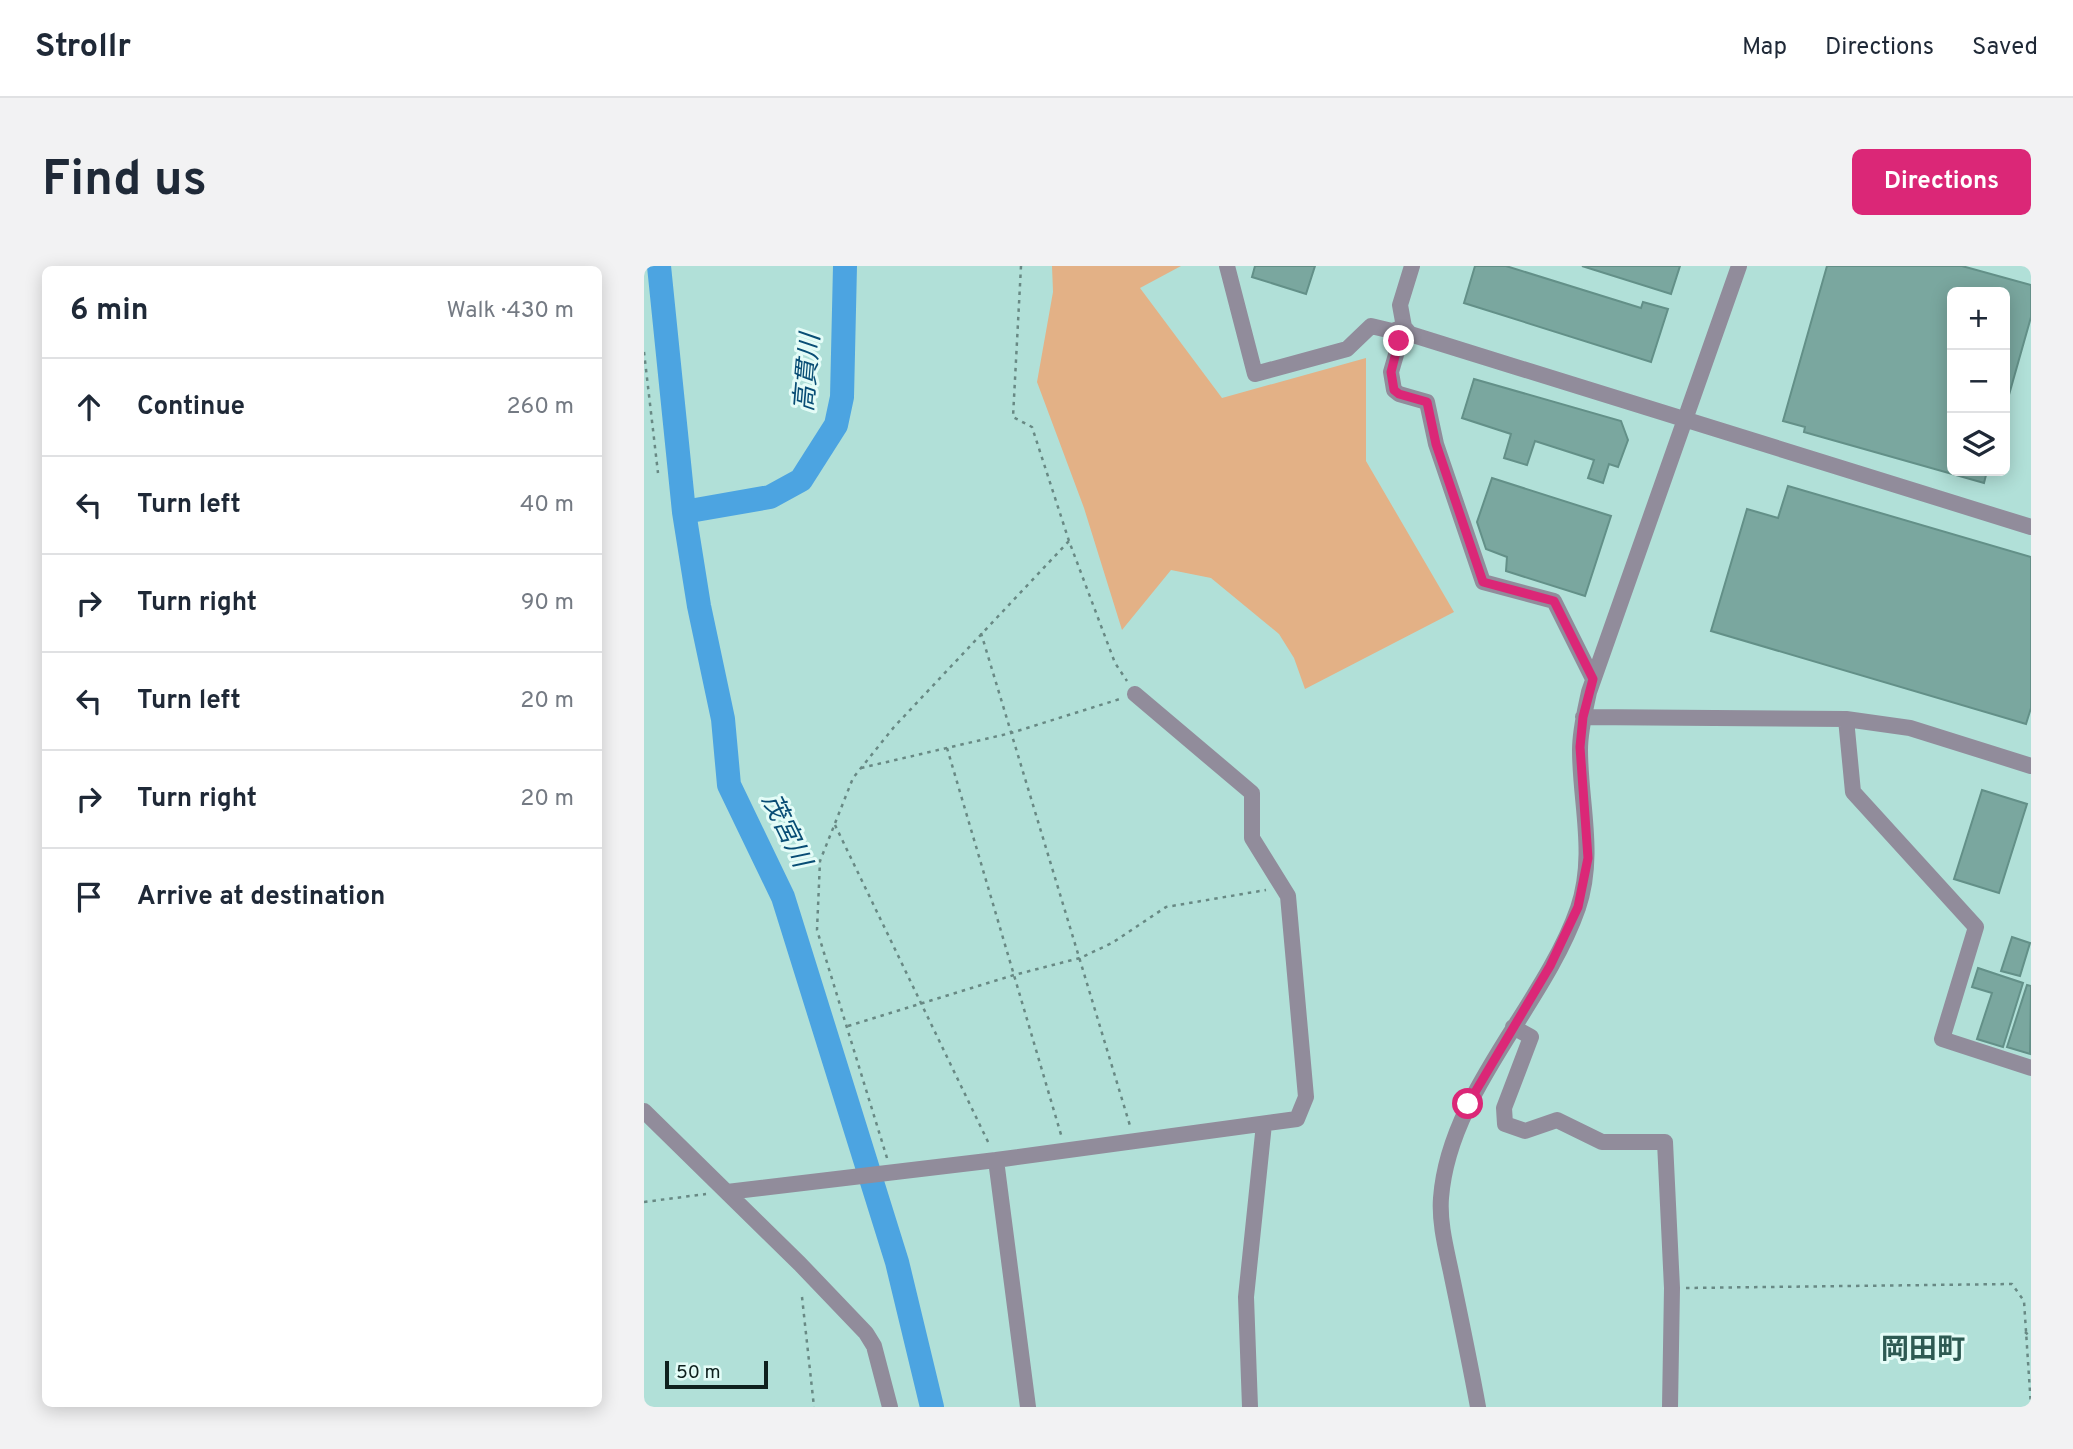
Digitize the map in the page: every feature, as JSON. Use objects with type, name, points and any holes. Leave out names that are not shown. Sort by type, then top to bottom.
[{"type":"street","points":[[1227,266],[1255,374],[1347,349],[1371,326],[1392,331],[1404,327]]},
{"type":"street","points":[[1412,266],[1400,305],[1404,327],[1391,372],[1394,390],[1427,402],[1436,444],[1483,582],[1554,601],[1593,679]]},
{"type":"street","points":[[1478,1407],[1443,1232],[1440,1199],[1449,1159],[1464,1115],[1550,966],[1578,907],[1588,858],[1580,757],[1583,717],[1593,679],[1739,266]]},
{"type":"street","points":[[1404,327],[1410,334],[2031,527]]},
{"type":"street","points":[[727,1192],[996,1160],[1297,1119],[1306,1097],[1288,895],[1252,838],[1252,793],[1135,694]]},
{"type":"street","points":[[1583,717],[1846,719],[1910,728],[2031,766]]},
{"type":"street","points":[[1846,719],[1853,792],[1976,927],[1942,1039],[2031,1068]]},
{"type":"street","points":[[1513,1027],[1531,1037],[1504,1108],[1505,1124],[1525,1130],[1557,1121],[1602,1142],[1665,1142],[1672,1288],[1670,1407]]},
{"type":"street","points":[[644,1111],[866,1333],[874,1346],[890,1407]]},
{"type":"street","points":[[1250,1407],[1246,1297],[1264,1124]]},
{"type":"street","points":[[996,1160],[1028,1407]]},
{"type":"path","points":[[861,768],[1012,733],[1135,694],[1115,663],[1069,541],[1032,427],[1013,417],[1021,266]]},
{"type":"path","points":[[644,352],[658,473]]},
{"type":"path","points":[[644,427],[651,426]]},
{"type":"path","points":[[890,1171],[817,930],[820,861],[853,778],[894,727],[1069,541]]},
{"type":"path","points":[[981,633],[1135,1141]]},
{"type":"path","points":[[947,748],[1066,1150]]},
{"type":"path","points":[[835,825],[996,1160]]},
{"type":"path","points":[[848,1026],[1014,975],[1080,958],[1112,943],[1166,907],[1283,887]]},
{"type":"path","points":[[644,1202],[727,1192]]},
{"type":"path","points":[[1672,1288],[2012,1284],[2024,1301],[2031,1407]]},
{"type":"path","points":[[802,1297],[814,1407]]},
{"type":"path","points":[[2025,1332],[2031,1337]]},
{"type":"shaded area","points":[[1052,266],[1181,266],[1140,288],[1222,398],[1366,358],[1366,461],[1454,612],[1305,689],[1294,658],[1279,634],[1211,578],[1171,570],[1122,630],[1084,508],[1037,382],[1053,292]]},
{"type":"building","points":[[1255,266],[1315,266],[1306,294],[1252,277]]},
{"type":"building","points":[[1475,266],[1506,266],[1641,308],[1643,302],[1668,309],[1651,362],[1464,303]]},
{"type":"building","points":[[1582,266],[1680,266],[1671,294]]},
{"type":"building","points":[[1827,266],[1962,266],[2031,285],[2031,317],[2010,391],[2010,287],[1947,287],[1947,473],[1804,432],[1805,427],[1783,421]]},
{"type":"building","points":[[1474,379],[1621,421],[1628,440],[1618,467],[1609,464],[1603,483],[1588,478],[1594,460],[1535,441],[1527,465],[1504,458],[1511,434],[1462,418]]},
{"type":"building","points":[[1959,476],[1986,476],[1984,483]]},
{"type":"building","points":[[1492,478],[1611,516],[1585,596],[1506,571],[1507,557],[1486,549],[1477,522]]},
{"type":"building","points":[[1788,486],[2031,557],[2031,708],[2026,724],[1711,631],[1747,509],[1778,518]]},
{"type":"building","points":[[1982,790],[2027,804],[1999,893],[1954,879]]},
{"type":"building","points":[[2012,937],[2030,943],[2020,976],[2001,971]]},
{"type":"building","points":[[1978,968],[2023,983],[2003,1047],[1977,1039],[1992,993],[1972,987]]},
{"type":"building","points":[[2027,985],[2031,986],[2030,1054],[2007,1047]]},
{"type":"waterway","name":"茂宮川","points":[[659,266],[684,512],[699,606],[723,719],[729,785],[783,897],[897,1262],[932,1407]]},
{"type":"waterway","name":"高貫川","points":[[684,512],[770,497],[801,480],[836,425],[842,397],[845,266]]},
{"type":"district","name":"岡田町","points":[[1923,1351]]},
{"type":"route","points":[[1399,341],[1391,372],[1394,390],[1427,402],[1436,444],[1483,582],[1554,601],[1593,679],[1583,717],[1580,747],[1588,858],[1578,907],[1550,966],[1468,1104]]}]
